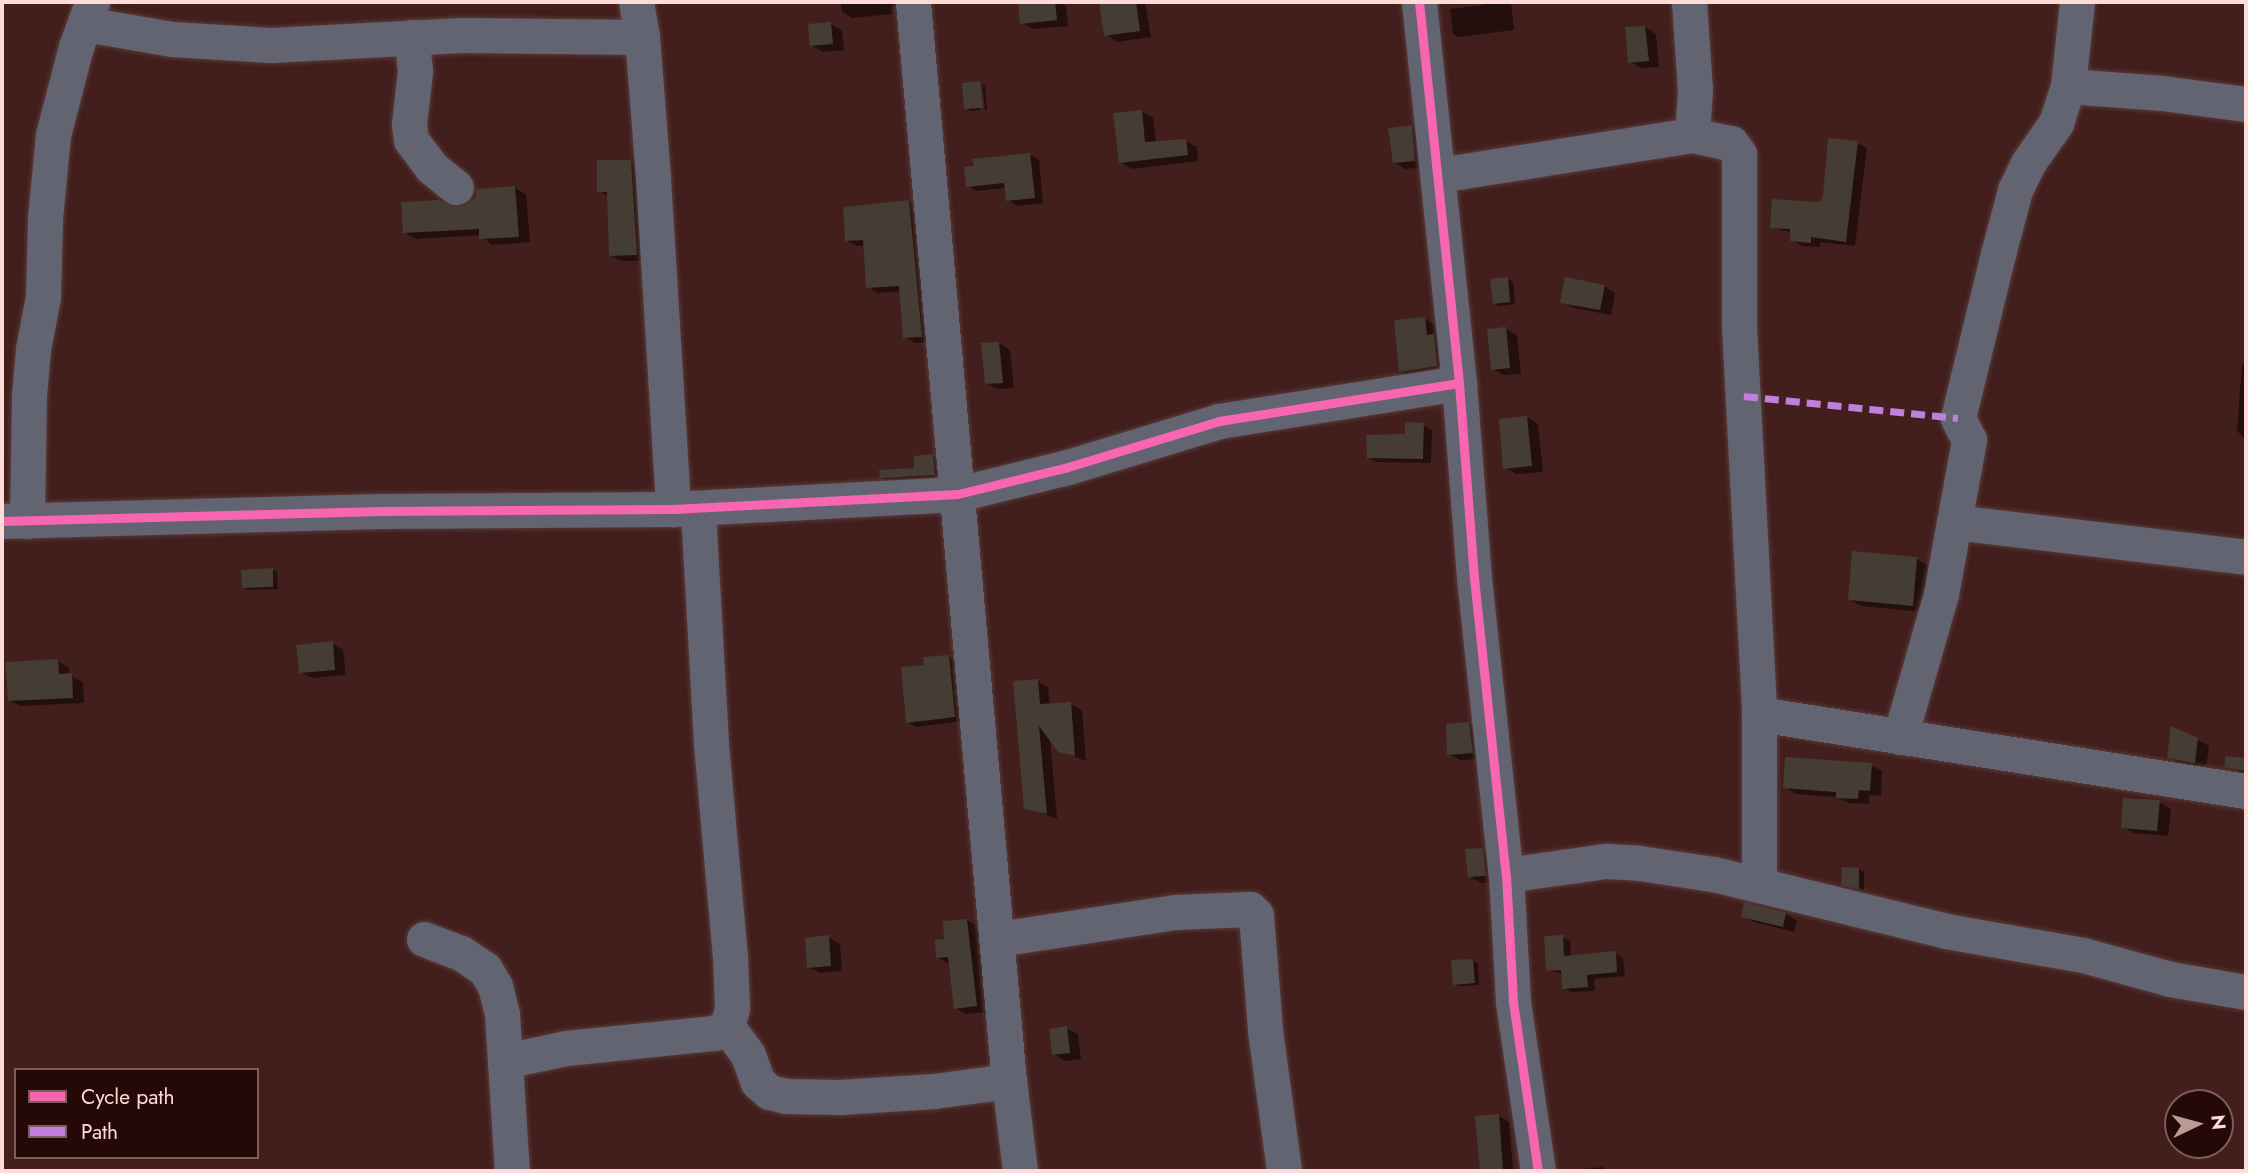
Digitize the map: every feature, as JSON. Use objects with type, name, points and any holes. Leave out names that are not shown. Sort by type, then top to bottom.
[{"type":"street","points":[[505,1061],[566,1048],[714,1033],[727,1026],[732,1008],[711,743],[686,509],[642,37],[636,2]]},
{"type":"street","points":[[913,2],[1009,1081],[1020,1171]]},
{"type":"street","points":[[1419,2],[1439,175],[1474,578],[1506,875],[1513,1002],[1538,1171]]},
{"type":"street","points":[[1689,2],[1695,90],[1692,135]]},
{"type":"street","points":[[1900,737],[1941,594],[1969,440],[1958,418],[2015,190],[2028,163],[2056,123],[2068,86],[2077,2]]},
{"type":"street","points":[[642,37],[411,37],[271,45],[172,39],[89,13],[53,135],[45,218],[43,297],[33,349],[14,521],[380,511],[686,509],[958,494],[1068,467],[1219,421],[1459,383]]},
{"type":"street","points":[[411,37],[415,71],[410,105],[411,140],[431,167],[456,187]]},
{"type":"street","points":[[2068,86],[2162,93],[2246,104]]},
{"type":"street","points":[[1439,175],[1692,135],[1731,143],[1739,154],[1739,327],[1759,713],[1759,885]]},
{"type":"street","points":[[1954,522],[2246,557]]},
{"type":"street","points":[[1759,713],[2246,791]]},
{"type":"street","points":[[1506,875],[1606,862],[1639,863],[1759,885],[1946,931],[2083,955],[2169,979],[2246,992]]},
{"type":"street","points":[[998,939],[1175,912],[1250,909],[1256,915],[1265,1030],[1284,1171]]},
{"type":"street","points":[[424,939],[461,953],[485,969],[495,986],[502,1014],[512,1171]]},
{"type":"street","points":[[727,1026],[748,1055],[758,1082],[769,1092],[786,1096],[840,1097],[934,1091],[1009,1081]]},
{"type":"building","points":[[1018,2],[1055,2],[1057,20],[1020,24]]},
{"type":"building","points":[[1099,2],[1136,2],[1140,31],[1104,36]]},
{"type":"building","points":[[831,22],[833,44],[810,46],[808,24]]},
{"type":"building","points":[[1645,26],[1649,61],[1628,63],[1625,27]]},
{"type":"building","points":[[980,81],[983,108],[964,109],[962,83]]},
{"type":"building","points":[[1142,110],[1145,142],[1186,139],[1188,155],[1119,163],[1113,113]]},
{"type":"building","points":[[1412,125],[1415,161],[1393,163],[1388,128]]},
{"type":"building","points":[[1828,138],[1858,141],[1846,242],[1811,237],[1811,243],[1790,241],[1790,229],[1770,228],[1772,199],[1820,202],[1823,195]]},
{"type":"building","points":[[1030,153],[1035,198],[1006,201],[1004,183],[966,187],[964,167],[974,166],[972,159]]},
{"type":"building","points":[[597,160],[631,160],[637,255],[609,256],[607,192],[597,192]]},
{"type":"building","points":[[515,186],[519,237],[479,239],[479,229],[403,233],[401,202],[440,200],[452,207],[463,206],[476,198],[476,189]]},
{"type":"building","points":[[909,200],[922,337],[903,338],[899,286],[866,288],[863,240],[845,241],[843,207]]},
{"type":"building","points":[[1508,277],[1510,302],[1493,304],[1490,279]]},
{"type":"building","points":[[1565,277],[1605,285],[1600,310],[1560,303]]},
{"type":"building","points":[[1425,317],[1427,335],[1434,334],[1437,366],[1399,372],[1394,320]]},
{"type":"building","points":[[1506,327],[1510,368],[1491,370],[1487,329]]},
{"type":"building","points":[[999,342],[1003,383],[985,384],[981,343]]},
{"type":"building","points":[[1527,416],[1532,466],[1503,469],[1499,419]]},
{"type":"building","points":[[1405,422],[1424,423],[1423,459],[1367,458],[1366,435],[1405,434]]},
{"type":"building","points":[[933,454],[935,475],[880,478],[879,470],[914,468],[914,456]]},
{"type":"building","points":[[1852,551],[1917,557],[1913,606],[1848,600]]},
{"type":"building","points":[[273,568],[273,587],[242,588],[241,570]]},
{"type":"building","points":[[333,641],[335,670],[299,673],[296,645]]},
{"type":"building","points":[[949,655],[955,717],[906,723],[901,667],[924,665],[923,657]]},
{"type":"building","points":[[58,659],[59,674],[72,673],[73,698],[8,701],[5,662]]},
{"type":"building","points":[[1038,679],[1040,704],[1071,702],[1075,756],[1058,752],[1039,726],[1047,814],[1024,809],[1013,681]]},
{"type":"building","points":[[1469,722],[1473,753],[1447,755],[1446,724]]},
{"type":"building","points":[[2171,726],[2198,738],[2195,763],[2167,758]]},
{"type":"building","points":[[2226,756],[2246,758],[2246,771],[2224,767]]},
{"type":"building","points":[[1785,757],[1872,763],[1870,791],[1859,790],[1858,799],[1836,798],[1836,792],[1783,788]]},
{"type":"building","points":[[2123,798],[2160,800],[2157,831],[2121,828]]},
{"type":"building","points":[[1483,848],[1486,876],[1468,877],[1465,849]]},
{"type":"building","points":[[1842,867],[1859,868],[1859,889],[1841,885]]},
{"type":"building","points":[[1744,902],[1786,913],[1783,927],[1741,917]]},
{"type":"building","points":[[967,919],[977,1006],[954,1009],[948,957],[936,958],[935,940],[944,939],[943,921]]},
{"type":"building","points":[[829,935],[831,966],[807,968],[805,938]]},
{"type":"building","points":[[1563,935],[1564,956],[1616,951],[1617,972],[1587,975],[1588,987],[1562,989],[1561,970],[1546,971],[1544,936]]},
{"type":"building","points":[[1473,959],[1475,983],[1453,985],[1451,960]]},
{"type":"building","points":[[1067,1026],[1070,1053],[1052,1055],[1049,1029]]},
{"type":"building","points":[[1499,1114],[1503,1171],[1480,1171],[1475,1116]]},
{"type":"marked path","points":[[1744,396],[1958,418]]},
{"type":"cycle path","points":[[1419,2],[1459,383],[1474,578],[1506,875],[1513,1002],[1538,1171]]},
{"type":"cycle path","points":[[2,521],[380,511],[673,509],[958,494],[1068,467],[1219,421],[1459,383]]}]
